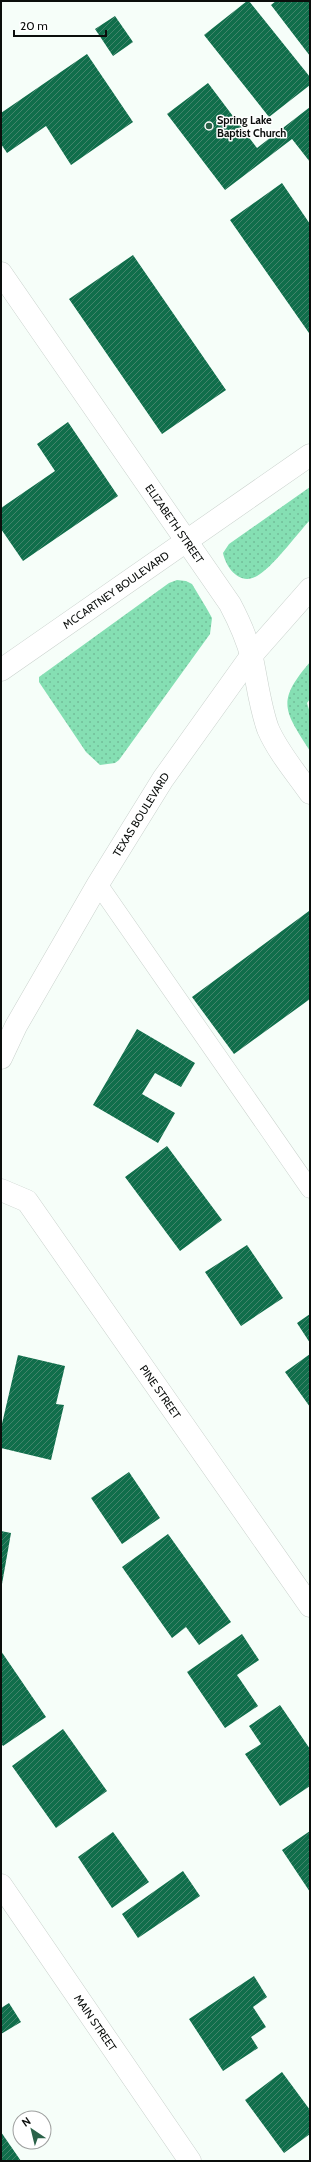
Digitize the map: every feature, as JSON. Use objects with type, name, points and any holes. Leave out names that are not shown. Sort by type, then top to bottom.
[{"type":"street","name":"ELIZABETH STREET","points":[[1,273],[230,604],[242,628],[252,656],[264,717],[271,736],[310,793]]},
{"type":"street","name":"MCCARTNEY BOULEVARD","points":[[1,670],[310,455]]},
{"type":"street","name":"TEXAS BOULEVARD","points":[[1,1058],[16,1026],[98,884],[163,779],[252,656],[310,589]]},
{"type":"street","name":"PINE STREET","points":[[1,1190],[27,1201],[310,1606]]},
{"type":"street","name":"MAIN STREET","points":[[1,1885],[190,2161]]},
{"type":"lane","points":[[98,884],[310,1189]]},
{"type":"green space","points":[[310,487],[310,520],[263,572],[257,576],[245,579],[235,574],[227,564],[223,553],[229,544]]},
{"type":"green space","points":[[177,580],[186,581],[192,584],[212,618],[210,634],[119,760],[115,763],[100,765],[86,752],[39,682],[39,677],[169,583]]},
{"type":"green space","points":[[310,662],[310,699],[307,703],[310,713],[310,751],[294,725],[288,706],[288,697],[292,687]]},
{"type":"building","points":[[247,1],[249,1],[310,77],[310,85],[269,117],[204,35]]},
{"type":"building","points":[[276,1],[310,1],[310,56],[271,5]]},
{"type":"building","points":[[115,16],[133,42],[113,56],[95,29]]},
{"type":"building","points":[[87,54],[133,122],[71,165],[46,126],[7,153],[1,144],[1,113]]},
{"type":"building","name":"Spring Lake Baptist Church","points":[[208,83],[257,148],[310,107],[310,162],[292,139],[225,190],[167,114]]},
{"type":"building","points":[[282,183],[310,224],[309,333],[230,220]]},
{"type":"building","points":[[133,255],[226,390],[162,434],[69,299]]},
{"type":"building","points":[[68,422],[118,496],[23,561],[1,529],[1,508],[55,471],[37,444]]},
{"type":"building","points":[[309,911],[310,999],[234,1054],[192,997]]},
{"type":"building","points":[[137,1029],[195,1063],[181,1087],[155,1073],[142,1094],[175,1113],[158,1143],[93,1105]]},
{"type":"building","points":[[167,1146],[222,1220],[180,1251],[125,1177]]},
{"type":"building","points":[[247,1245],[283,1298],[241,1326],[205,1272]]},
{"type":"building","points":[[310,1314],[310,1343],[297,1323]]},
{"type":"building","points":[[310,1354],[310,1407],[285,1372]]},
{"type":"building","points":[[18,1355],[65,1366],[56,1404],[64,1405],[51,1460],[1,1448],[1,1428]]},
{"type":"building","points":[[129,1472],[160,1518],[122,1544],[91,1498]]},
{"type":"building","points":[[1,1531],[11,1533],[2,1584],[1,1584]]},
{"type":"building","points":[[168,1534],[231,1622],[199,1645],[186,1627],[172,1638],[122,1567]]},
{"type":"building","points":[[242,1634],[259,1660],[237,1675],[258,1706],[225,1728],[187,1672]]},
{"type":"building","points":[[1,1651],[46,1717],[3,1746],[1,1743]]},
{"type":"building","points":[[280,1705],[310,1749],[310,1786],[280,1806],[245,1754],[261,1744],[249,1726]]},
{"type":"building","points":[[63,1729],[107,1791],[56,1828],[12,1766]]},
{"type":"building","points":[[310,1831],[310,1892],[282,1850]]},
{"type":"building","points":[[113,1832],[149,1882],[112,1908],[78,1857]]},
{"type":"building","points":[[183,1871],[200,1896],[138,1938],[122,1914]]},
{"type":"building","points":[[254,1976],[267,1997],[253,2007],[266,2027],[251,2037],[258,2048],[223,2071],[189,2019]]},
{"type":"building","points":[[9,2003],[21,2022],[1,2034],[1,2008]]},
{"type":"building","points":[[282,2072],[310,2110],[310,2134],[284,2153],[245,2100]]},
{"type":"building","points":[[1,2132],[21,2161],[1,2161]]},
{"type":"place","name":"Spring Lake Baptist Church","points":[[209,126]]}]
